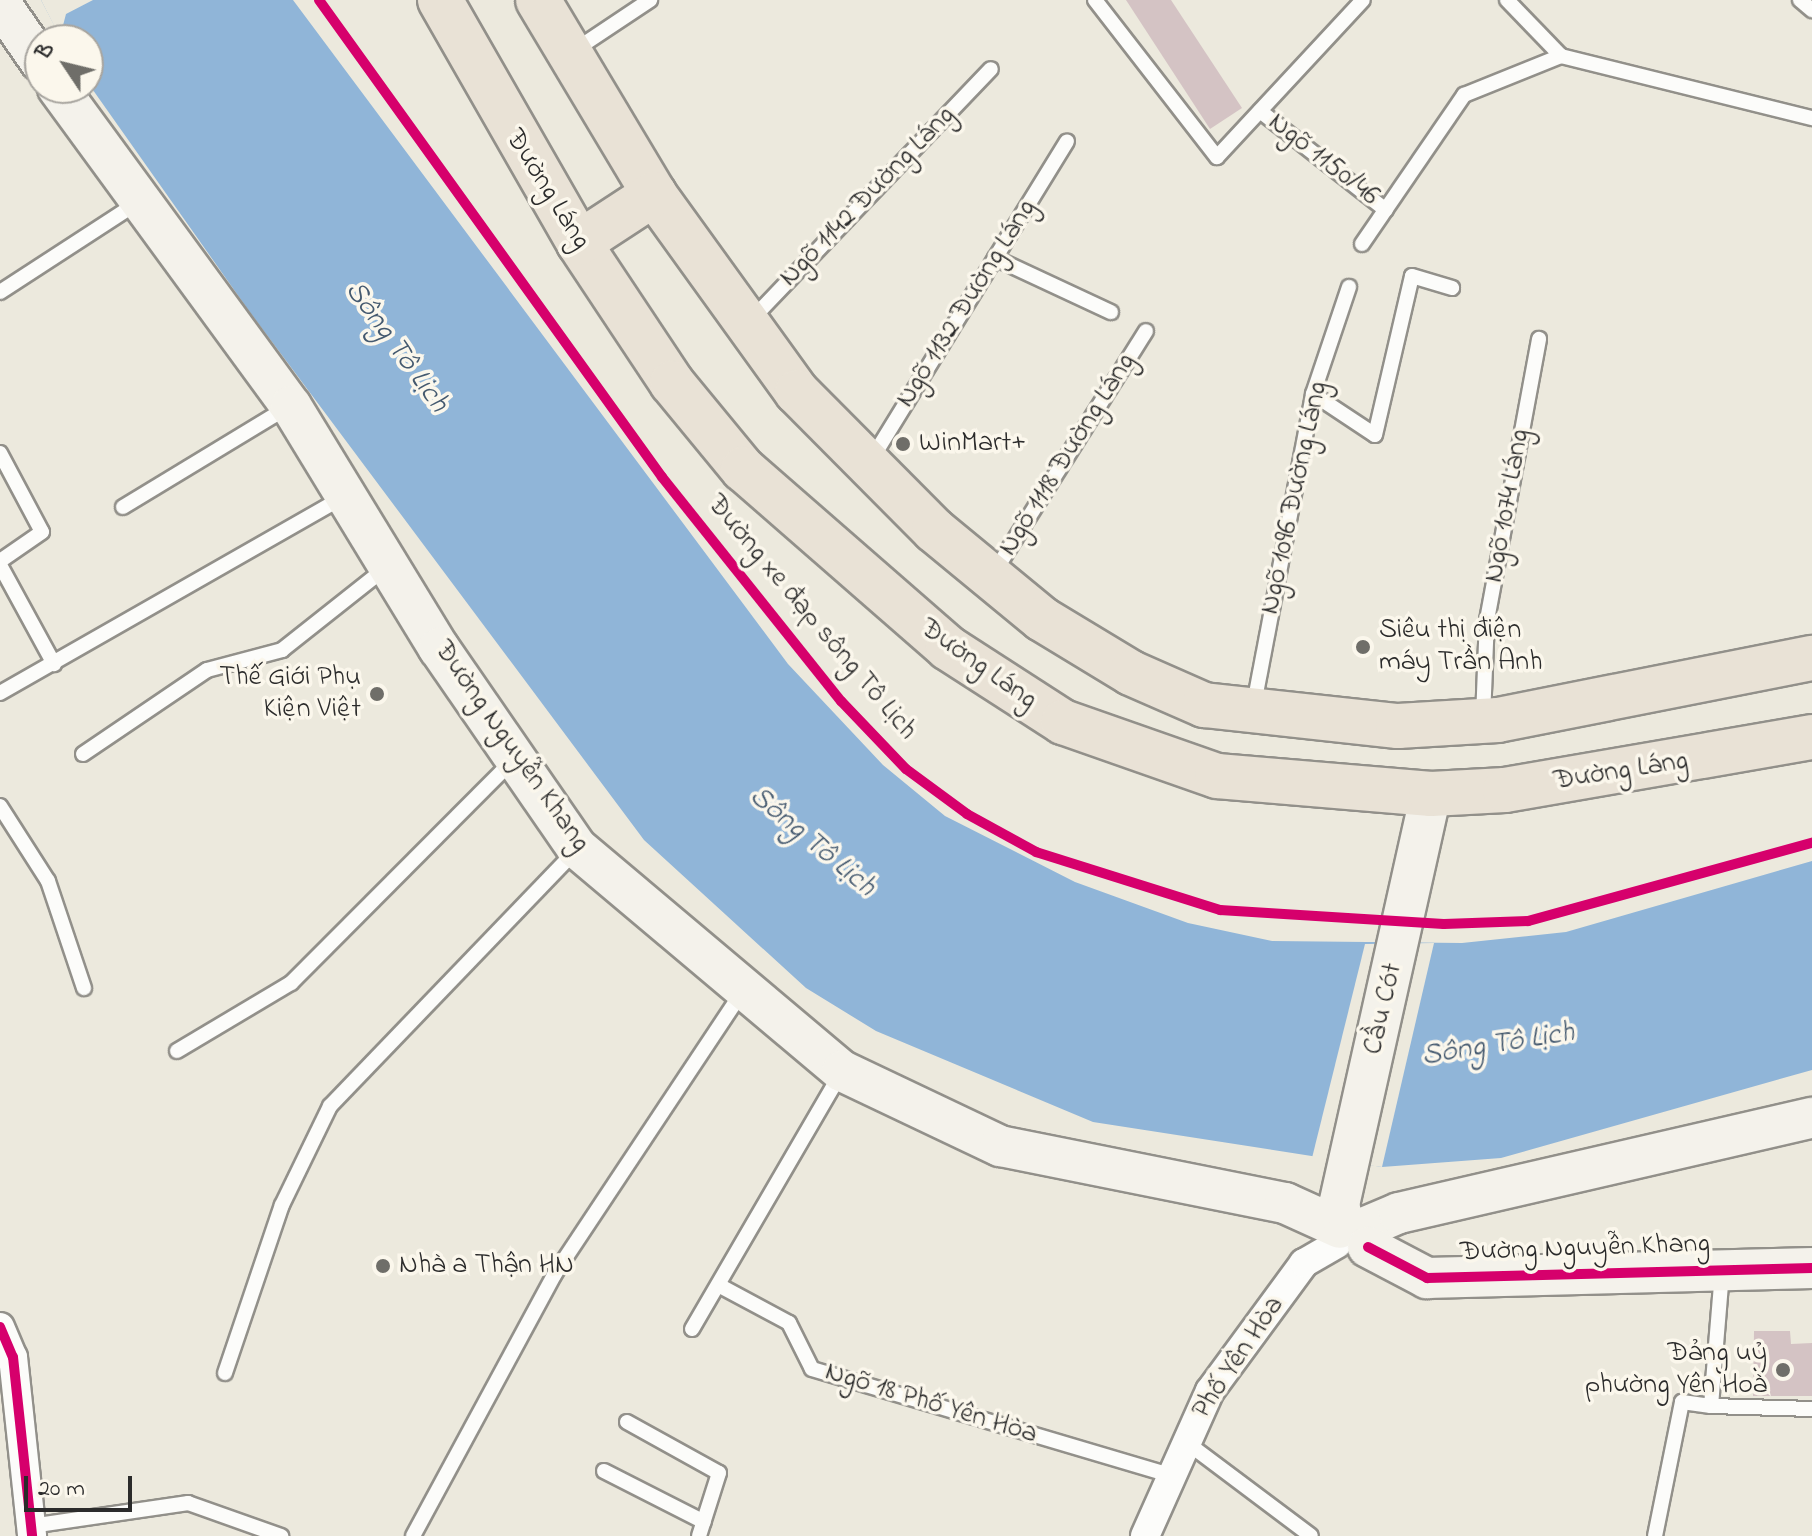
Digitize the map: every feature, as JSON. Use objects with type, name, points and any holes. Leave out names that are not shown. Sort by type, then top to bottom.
[{"type":"main road","name":"Đường Láng","points":[[440,0],[579,243],[672,383],[743,469],[886,597],[1008,692],[1173,766],[1431,794],[1505,790],[1812,737]]},
{"type":"main road","points":[[538,0],[654,194],[745,326],[866,467],[991,578],[1131,673],[1204,705],[1398,726],[1483,721],[1812,658]]},
{"type":"main road","points":[[0,3],[24,38]]},
{"type":"main road","name":"Đường Nguyễn Khang","points":[[69,104],[137,203],[291,406],[388,566],[577,848],[842,1071],[1000,1146],[1285,1203],[1351,1234],[1427,1278],[1812,1268]]},
{"type":"main road","points":[[579,243],[654,194]]},
{"type":"main road","name":"Cầu Cót","points":[[1351,1234],[1339,1205],[1400,944],[1431,794]]},
{"type":"main road","name":"Đường Nguyễn Khang","points":[[1351,1234],[1399,1213],[1812,1118]]},
{"type":"street","name":"Phố Yên Hòa","points":[[1145,1536],[1210,1391],[1304,1263],[1351,1234]]},
{"type":"street","points":[[0,1327],[32,1531]]},
{"type":"lane","points":[[569,54],[650,0]]},
{"type":"lane","points":[[1095,0],[1217,157],[1363,0]]},
{"type":"lane","points":[[1507,0],[1561,56],[1812,118]]},
{"type":"lane","points":[[1800,0],[1812,10]]},
{"type":"lane","points":[[1362,244],[1464,95],[1561,56]]},
{"type":"lane","name":"Ngõ 1142 Đường Láng","points":[[745,326],[991,69]]},
{"type":"lane","name":"Ngõ 1150/46","points":[[1260,111],[1386,210]]},
{"type":"lane","name":"Ngõ 1132 Đường Láng","points":[[866,467],[1067,141]]},
{"type":"lane","points":[[0,292],[137,203]]},
{"type":"lane","points":[[995,258],[1111,312]]},
{"type":"lane","points":[[1313,394],[1375,435],[1412,276],[1452,288]]},
{"type":"lane","name":"Ngõ 1096 Đường Láng","points":[[1252,712],[1313,394],[1349,287]]},
{"type":"lane","name":"Ngõ 1118 Đường Láng","points":[[991,578],[1146,331]]},
{"type":"lane","name":"Ngõ 1074 Láng","points":[[1483,721],[1487,620],[1539,339]]},
{"type":"lane","points":[[123,507],[291,406]]},
{"type":"lane","points":[[0,453],[42,532],[0,563],[54,664]]},
{"type":"lane","points":[[0,693],[344,497]]},
{"type":"lane","points":[[83,754],[207,670],[282,650],[388,566]]},
{"type":"lane","points":[[177,1051],[291,983],[515,758]]},
{"type":"lane","points":[[0,806],[48,881],[84,988]]},
{"type":"lane","points":[[225,1373],[282,1205],[330,1106],[577,848]]},
{"type":"lane","points":[[413,1536],[554,1275],[743,990]]},
{"type":"lane","points":[[692,1329],[722,1287],[842,1071]]},
{"type":"lane","points":[[1711,1406],[1722,1268]]},
{"type":"lane","name":"Ngõ 18 Phố Yên Hòa","points":[[722,1287],[789,1323],[812,1369],[1171,1475]]},
{"type":"lane","points":[[1655,1536],[1682,1402],[1711,1406],[1812,1409]]},
{"type":"lane","points":[[604,1471],[701,1529],[719,1473],[627,1422]]},
{"type":"lane","points":[[1186,1442],[1311,1536]]},
{"type":"lane","points":[[654,1447],[716,1483]]},
{"type":"lane","points":[[32,1531],[188,1503],[277,1535]]},
{"type":"water","name":"Sông Tô Lịch","points":[[41,0],[293,0],[788,664],[883,765],[945,816],[1075,882],[1188,923],[1272,941],[1462,943],[1566,932],[1812,861],[1812,1070],[1501,1158],[1382,1167],[1093,1122],[876,1031],[806,988],[644,840],[249,311],[103,104],[104,24],[54,24]]},
{"type":"pier","points":[[41,0],[93,0],[66,14],[63,24],[53,24]]},
{"type":"pier","points":[[1434,943],[1382,1167],[1312,1158],[1365,944]]},
{"type":"building","points":[[1126,0],[1171,0],[1242,108],[1210,129]]},
{"type":"building","name":"Đảng uỷ phường Yên Hoà","points":[[1754,1331],[1790,1331],[1791,1344],[1812,1343],[1812,1396],[1753,1396]]},
{"type":"cycle path","name":"Đường xe đạp sông Tô Lịch","points":[[319,0],[662,477],[841,701],[906,769],[967,814],[1036,852],[1220,910],[1444,924],[1528,921],[1812,843]]},
{"type":"cycle path","points":[[1368,1247],[1427,1278],[1812,1268]]},
{"type":"cycle path","points":[[0,1327],[13,1357],[32,1536]]},
{"type":"place","name":"WinMart+","points":[[903,444]]},
{"type":"place","name":"Siêu thị điện máy Trần Anh","points":[[1363,647]]},
{"type":"place","name":"Thế Giới Phụ Kiện Việt","points":[[377,694]]},
{"type":"place","name":"Nhà a Thận HN","points":[[383,1266]]},
{"type":"place","name":"Đảng uỷ phường Yên Hoà","points":[[1783,1370]]}]
